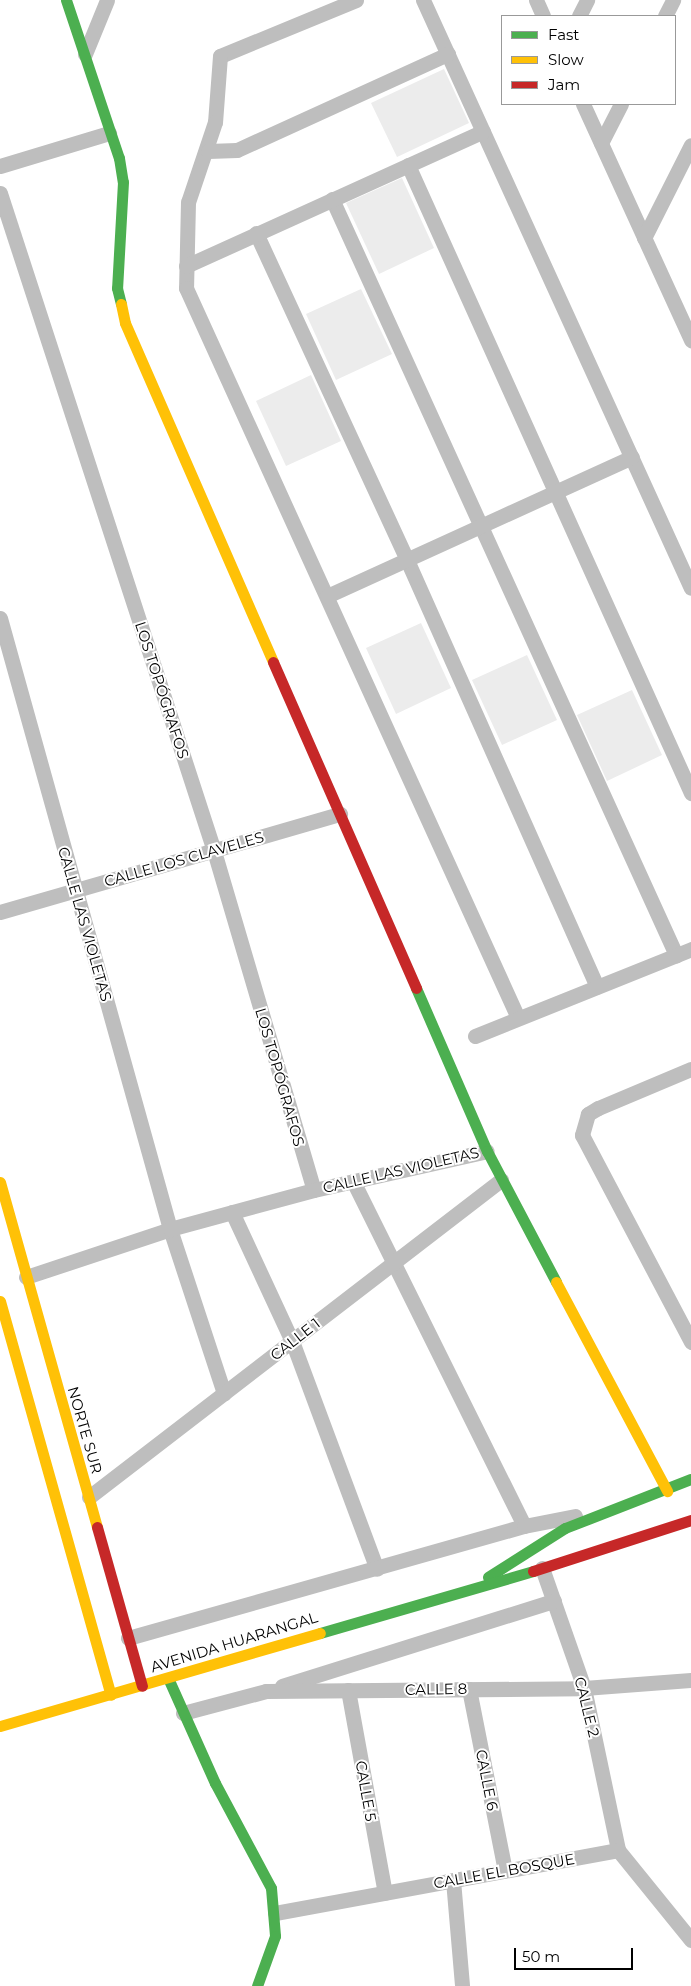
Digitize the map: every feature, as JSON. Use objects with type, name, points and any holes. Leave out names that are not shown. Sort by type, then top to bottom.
[{"type":"street","points":[[66,0],[85,54],[123,182],[118,288],[123,317],[487,1151],[667,1491]]},
{"type":"street","points":[[85,54],[107,0]]},
{"type":"street","points":[[356,0],[220,56],[215,122],[208,152],[193,180],[188,202],[186,288],[518,1018]]},
{"type":"street","points":[[423,0],[691,588]]},
{"type":"street","points":[[536,0],[544,15]]},
{"type":"street","points":[[580,15],[587,0]]},
{"type":"street","points":[[665,15],[673,0]]},
{"type":"street","points":[[208,152],[236,150],[448,54]]},
{"type":"street","points":[[583,105],[690,334]]},
{"type":"street","points":[[601,143],[620,105]]},
{"type":"street","points":[[186,266],[483,131]]},
{"type":"street","points":[[0,166],[109,132]]},
{"type":"street","points":[[644,238],[691,144]]},
{"type":"street","points":[[408,165],[554,493],[691,793]]},
{"type":"street","name":"LOS TOPÓGRAFOS","points":[[0,193],[214,850],[314,1190]]},
{"type":"street","points":[[332,199],[676,955]]},
{"type":"street","points":[[256,234],[407,560],[597,987]]},
{"type":"street","points":[[327,596],[632,458]]},
{"type":"street","name":"CALLE LAS VIOLETAS","points":[[0,618],[170,1229],[224,1393]]},
{"type":"street","name":"CALLE LOS CLAVELES","points":[[0,912],[340,814]]},
{"type":"street","points":[[476,1036],[691,949]]},
{"type":"street","points":[[691,1069],[588,1114],[582,1135],[691,1342]]},
{"type":"street","name":"CALLE LAS VIOLETAS","points":[[26,1277],[170,1229],[232,1212],[314,1190],[487,1151]]},
{"type":"street","name":"CALLE 1","points":[[89,1497],[501,1180]]},
{"type":"street","points":[[353,1181],[524,1526]]},
{"type":"street","name":"NORTE SUR","points":[[0,1182],[142,1686]]},
{"type":"street","points":[[232,1212],[292,1341],[377,1569]]},
{"type":"street","points":[[0,1301],[111,1695]]},
{"type":"street","name":"AVENIDA HUARANGAL","points":[[476,1585],[540,1541],[607,1510],[667,1491],[688,1480],[691,1468]]},
{"type":"street","points":[[128,1638],[524,1526],[607,1510]]},
{"type":"street","name":"AVENIDA HUARANGAL","points":[[0,1726],[142,1686],[476,1585],[542,1568],[691,1520]]},
{"type":"street","name":"CALLE 2","points":[[542,1568],[584,1688],[618,1850]]},
{"type":"street","points":[[266,1691],[554,1601]]},
{"type":"street","points":[[168,1678],[215,1783],[262,1865],[275,1913],[275,1936],[257,1986]]},
{"type":"street","name":"CALLE 8","points":[[184,1713],[266,1691],[584,1688],[691,1680]]},
{"type":"street","name":"CALLE 6","points":[[469,1689],[505,1870]]},
{"type":"street","name":"CALLE 5","points":[[348,1690],[385,1893]]},
{"type":"street","points":[[618,1850],[691,1940]]},
{"type":"street","name":"CALLE EL BOSQUE","points":[[275,1913],[618,1850]]},
{"type":"street","points":[[453,1880],[462,1986]]},
{"type":"shaded area","points":[[444,69],[469,123],[397,157],[371,103]]},
{"type":"shaded area","points":[[402,178],[434,248],[379,274],[346,203]]},
{"type":"shaded area","points":[[361,289],[392,354],[336,380],[306,314]]},
{"type":"shaded area","points":[[311,375],[341,441],[286,466],[256,401]]},
{"type":"shaded area","points":[[421,623],[451,688],[396,714],[366,648]]},
{"type":"shaded area","points":[[527,655],[557,720],[502,745],[472,680]]},
{"type":"shaded area","points":[[632,690],[662,755],[607,781],[577,715]]},
{"type":"traffic: fast","points":[[66,0],[119,158],[123,182],[117,288],[121,304]]},
{"type":"traffic: fast","points":[[416,988],[487,1151],[556,1282]]},
{"type":"traffic: fast","points":[[488,1577],[565,1528],[691,1479]]},
{"type":"traffic: fast","points":[[320,1633],[533,1571]]},
{"type":"traffic: fast","points":[[168,1678],[215,1783],[271,1888],[275,1936],[257,1986]]},
{"type":"traffic: slow","points":[[121,304],[125,323],[273,662]]},
{"type":"traffic: slow","points":[[0,1182],[97,1527]]},
{"type":"traffic: slow","points":[[556,1282],[667,1491]]},
{"type":"traffic: slow","points":[[0,1301],[111,1695]]},
{"type":"traffic: slow","points":[[0,1726],[320,1633]]},
{"type":"traffic: jam","points":[[273,662],[416,988]]},
{"type":"traffic: jam","points":[[533,1571],[691,1520]]},
{"type":"traffic: jam","points":[[97,1527],[142,1686]]}]
